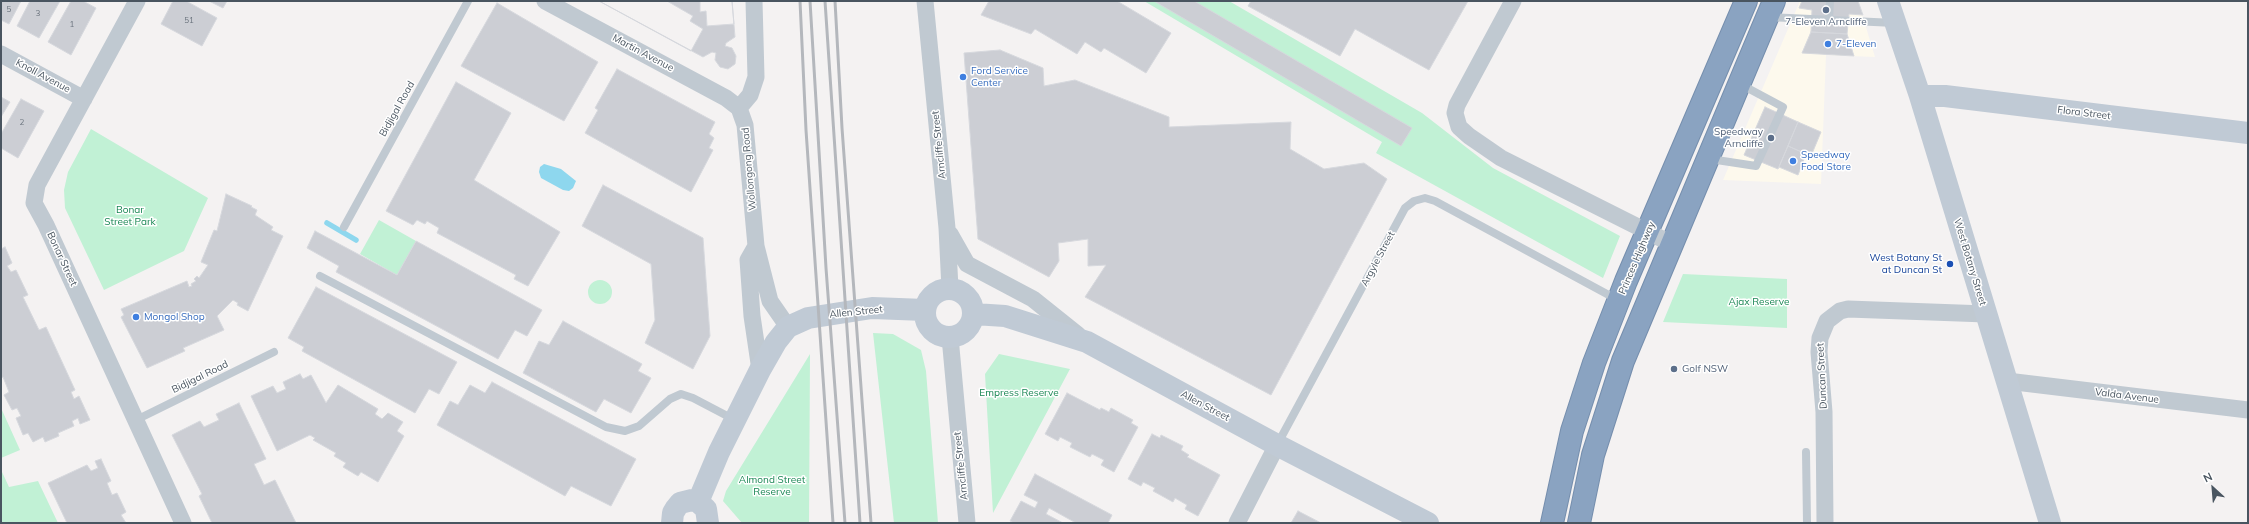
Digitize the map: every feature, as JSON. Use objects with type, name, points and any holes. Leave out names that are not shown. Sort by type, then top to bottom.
[{"type":"highway","name":"Princes Highway","points":[[1552,523],[1572,431],[1594,363],[1619,300],[1746,1]]},
{"type":"highway","points":[[1579,523],[1593,455],[1622,361],[1771,9]]},
{"type":"street","name":"Bonar Street","points":[[137,1],[37,185],[34,203],[46,225],[183,523]]},
{"type":"street","name":"Martin Avenue","points":[[545,1],[726,98],[739,108]]},
{"type":"street","points":[[739,108],[750,95],[756,77],[754,1]]},
{"type":"street","name":"Arncliffe Street","points":[[925,1],[947,228],[950,289]]},
{"type":"street","points":[[1513,1],[1457,105],[1455,113],[1459,127],[1469,136],[1501,158],[1672,244]]},
{"type":"street","name":"West Botany Street","points":[[1888,1],[1920,96],[2050,523]]},
{"type":"street","name":"Knoll Avenue","points":[[1,54],[84,99]]},
{"type":"street","name":"Flora Street","points":[[1920,96],[1945,96],[2248,133]]},
{"type":"street","name":"Wollongong Road","points":[[739,108],[745,125],[756,246],[770,301],[788,327]]},
{"type":"street","points":[[947,228],[967,264],[1033,299],[1087,342]]},
{"type":"street","name":"Wollongong Road","points":[[756,246],[748,260],[752,316],[760,370]]},
{"type":"street","points":[[950,289],[964,294],[969,300],[974,314],[969,327],[957,336],[950,337],[943,336],[931,329],[926,317],[926,310],[931,297],[937,293],[950,289]]},
{"type":"street","name":"Allen Street","points":[[788,327],[808,318],[872,308],[926,310]]},
{"type":"street","name":"Duncan Street","points":[[1825,523],[1824,412],[1820,352],[1822,333],[1827,321],[1840,311],[1848,309],[1986,314]]},
{"type":"street","name":"Allen Street","points":[[974,314],[1005,316],[1087,342],[1277,445],[1428,523]]},
{"type":"street","points":[[698,502],[735,420],[760,370],[776,342],[788,327]]},
{"type":"street","name":"Arncliffe Street","points":[[950,337],[967,523]]},
{"type":"street","name":"Valda Avenue","points":[[2007,381],[2248,410]]},
{"type":"street","name":"Argyle Street","points":[[1237,523],[1277,445]]},
{"type":"street","points":[[672,523],[673,513],[680,504],[692,500],[698,502],[706,509],[708,523]]},
{"type":"lane","name":"Bidjigal Road","points":[[344,227],[468,1]]},
{"type":"lane","points":[[1829,20],[1830,1]]},
{"type":"lane","points":[[1771,9],[1829,20],[1895,23]]},
{"type":"lane","points":[[1708,159],[1756,166],[1783,107],[1740,84]]},
{"type":"lane","name":"Argyle Street","points":[[1277,445],[1405,208],[1419,199],[1435,200],[1619,300]]},
{"type":"lane","points":[[320,276],[606,427],[626,431],[639,426],[670,399],[681,394],[693,398],[735,420]]},
{"type":"lane","name":"Bidjigal Road","points":[[136,420],[274,352]]},
{"type":"lane","points":[[1806,452],[1807,523]]},
{"type":"shaded area","points":[[1800,1],[1858,1],[1875,57],[1826,55],[1821,184],[1723,180]]},
{"type":"green space","points":[[1144,1],[1229,1],[1422,113],[1493,168],[1620,236],[1603,278],[1376,153],[1382,142]]},
{"type":"green space","name":"Bonar Street Park","points":[[91,129],[208,198],[184,251],[104,290],[65,208],[64,190],[68,172]]},
{"type":"green space","points":[[379,220],[416,241],[397,275],[360,254]]},
{"type":"green space","name":"Ajax Reserve","points":[[1683,274],[1787,279],[1787,328],[1663,322]]},
{"type":"green space","points":[[600,280],[605,281],[611,287],[611,297],[605,303],[600,304],[595,303],[589,297],[588,292],[589,287],[595,281]]},
{"type":"green space","points":[[873,333],[893,334],[921,350],[926,371],[938,523],[894,523]]},
{"type":"green space","name":"Almond Street Reserve","points":[[810,354],[809,523],[742,523],[723,501],[726,491]]},
{"type":"green space","name":"Empress Reserve","points":[[999,354],[1070,369],[993,513],[985,374]]},
{"type":"green space","points":[[1,408],[20,450],[1,458]]},
{"type":"green space","points":[[2,472],[9,487],[38,481],[58,523],[1,523]]},
{"type":"water","points":[[544,164],[561,169],[576,181],[573,188],[569,191],[563,190],[541,178],[539,172],[540,167]]},
{"type":"building","points":[[1,1],[21,1],[9,24],[1,20]]},
{"type":"building","points":[[30,1],[60,1],[39,38],[17,26]]},
{"type":"building","points":[[71,1],[83,1],[96,8],[71,55],[48,42]]},
{"type":"building","points":[[173,1],[186,1],[217,18],[202,46],[161,24]]},
{"type":"building","points":[[209,1],[227,1],[223,8]]},
{"type":"building","points":[[599,1],[732,1],[735,37],[726,43],[725,46],[732,48],[736,56],[735,64],[728,69],[720,67],[715,60],[716,53],[712,52],[703,57]]},
{"type":"building","points":[[599,1],[667,1],[693,16],[690,21],[703,29],[691,51]]},
{"type":"building","points":[[700,1],[732,1],[734,24],[707,26],[706,11],[700,12]]},
{"type":"building","points":[[989,1],[1117,1],[1171,33],[1146,73],[1104,48],[1101,52],[1085,42],[1077,54],[1035,29],[1031,34],[981,15]]},
{"type":"building","points":[[1154,1],[1194,1],[1412,128],[1401,146]]},
{"type":"building","points":[[1251,1],[1468,1],[1429,70],[1355,29],[1340,56],[1248,6]]},
{"type":"building","points":[[1802,1],[1858,1],[1863,15],[1849,14],[1847,34],[1811,32],[1812,10],[1799,8]]},
{"type":"building","points":[[497,3],[598,62],[564,121],[461,66]]},
{"type":"building","name":"7-Eleven","points":[[1811,32],[1847,34],[1854,56],[1802,53]]},
{"type":"building","points":[[1000,50],[1043,68],[1044,86],[1075,80],[1169,117],[1169,127],[1291,122],[1290,149],[1324,169],[1364,163],[1387,179],[1271,395],[1085,297],[1106,265],[1088,266],[1088,239],[1058,243],[1059,261],[1049,277],[978,239],[964,53]]},
{"type":"building","points":[[617,69],[715,122],[709,134],[714,138],[709,148],[713,150],[691,192],[585,133],[598,110],[595,108]]},
{"type":"building","points":[[456,82],[511,113],[474,180],[560,232],[528,286],[514,279],[516,275],[437,233],[439,228],[427,221],[425,224],[417,220],[413,225],[386,211]]},
{"type":"building","points":[[1,97],[10,102],[1,117]]},
{"type":"building","points":[[21,99],[44,111],[18,158],[1,148],[1,134]]},
{"type":"building","points":[[1765,107],[1798,122],[1778,169],[1744,155]]},
{"type":"building","points":[[1798,122],[1821,132],[1811,156],[1788,146]]},
{"type":"building","name":"Speedway Food Store","points":[[1788,146],[1806,154],[1798,175],[1779,167]]},
{"type":"building","points":[[603,185],[703,238],[710,336],[693,369],[645,343],[655,320],[651,264],[582,226]]},
{"type":"building","points":[[226,194],[252,206],[251,207],[257,210],[255,215],[273,227],[271,230],[283,236],[248,311],[237,305],[238,303],[233,300],[217,316],[224,330],[183,348],[185,351],[147,368],[121,317],[124,315],[121,309],[187,281],[189,287],[192,286],[191,284],[196,281],[194,279],[197,276],[199,278],[208,265],[201,262],[214,230],[217,231]]},
{"type":"building","points":[[315,231],[397,275],[416,241],[542,310],[527,336],[515,330],[498,359],[336,272],[339,266],[307,248]]},
{"type":"building","points":[[5,247],[12,263],[7,266],[11,272],[16,270],[28,295],[23,297],[39,330],[46,327],[75,390],[71,392],[74,399],[79,396],[90,420],[80,424],[78,418],[72,421],[74,426],[58,433],[59,436],[45,442],[43,437],[33,442],[28,433],[23,435],[16,418],[21,416],[17,408],[12,410],[4,395],[9,392],[3,377],[1,378],[1,249]]},
{"type":"building","points":[[316,287],[457,362],[439,394],[429,389],[415,413],[302,351],[304,347],[288,338]]},
{"type":"building","points":[[563,321],[642,364],[638,371],[651,378],[631,413],[604,399],[596,412],[523,373],[539,341],[549,345]]},
{"type":"building","points":[[300,374],[303,379],[311,375],[326,403],[338,385],[378,409],[375,414],[382,419],[388,413],[403,422],[397,431],[404,436],[378,482],[361,472],[358,476],[343,467],[346,463],[334,456],[336,453],[313,440],[315,438],[310,435],[277,451],[251,396],[273,386],[277,393],[286,389],[283,382]]},
{"type":"building","points":[[492,382],[636,459],[611,506],[571,486],[565,496],[437,425],[450,401],[458,405],[470,385],[485,393]]},
{"type":"building","points":[[1067,393],[1100,410],[1101,408],[1109,412],[1111,408],[1133,420],[1131,423],[1138,427],[1114,472],[1101,465],[1104,460],[1092,454],[1090,457],[1070,447],[1072,443],[1060,437],[1058,441],[1045,434]]},
{"type":"building","points":[[239,403],[266,459],[254,464],[264,485],[275,480],[296,523],[212,523],[199,496],[202,494],[172,435],[200,421],[204,427],[219,420],[216,414]]},
{"type":"building","points":[[1152,434],[1160,438],[1161,435],[1183,446],[1181,450],[1189,455],[1187,457],[1220,475],[1198,516],[1185,509],[1187,505],[1175,498],[1173,502],[1153,491],[1155,488],[1143,482],[1141,486],[1128,479]]},
{"type":"building","points":[[101,459],[111,481],[107,483],[112,495],[117,493],[126,512],[121,515],[126,523],[67,523],[48,483],[87,465],[91,471],[98,468],[95,461]]},
{"type":"building","points":[[1035,474],[1112,515],[1108,523],[1076,523],[1049,508],[1046,514],[1063,523],[1014,523],[1010,521],[1021,501],[1035,508],[1038,502],[1024,495]]},
{"type":"building","points":[[1298,511],[1321,523],[1291,523]]},
{"type":"waterway","points":[[327,223],[356,240]]},
{"type":"railway","points":[[800,1],[806,130],[833,523]]},
{"type":"railway","points":[[810,1],[826,268],[845,523]]},
{"type":"railway","points":[[825,1],[860,523]]},
{"type":"railway","points":[[835,1],[842,128],[871,523]]},
{"type":"place","name":"7-Eleven Arncliffe","points":[[1826,10]]},
{"type":"place","name":"7-Eleven","points":[[1828,44]]},
{"type":"place","name":"Ford Service Center","points":[[963,77]]},
{"type":"place","name":"Speedway Arncliffe","points":[[1771,138]]},
{"type":"place","name":"Speedway Food Store","points":[[1793,161]]},
{"type":"place","name":"West Botany St at Duncan St","points":[[1950,264]]},
{"type":"place","name":"Mongol Shop","points":[[136,317]]},
{"type":"place","name":"Golf NSW","points":[[1674,369]]}]
